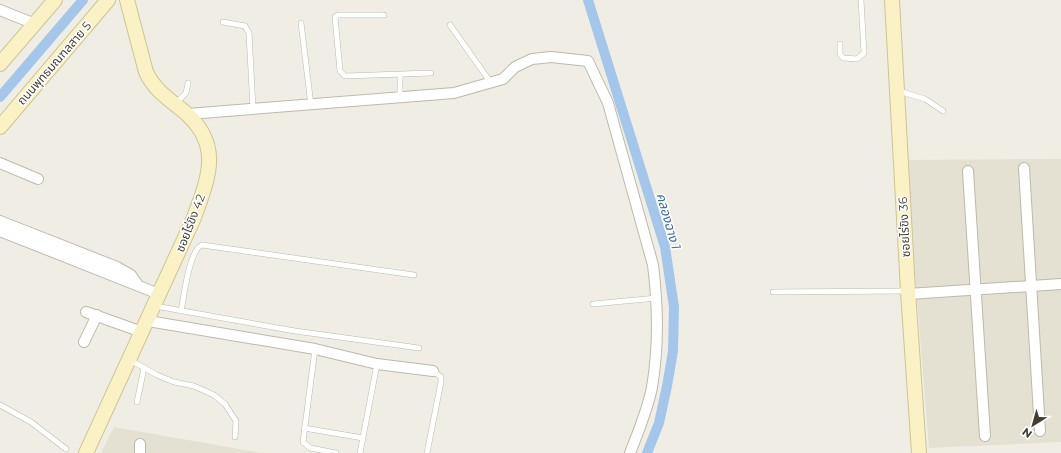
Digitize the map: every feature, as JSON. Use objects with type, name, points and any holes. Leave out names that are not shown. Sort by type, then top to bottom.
[{"type":"street","points":[[0,64],[55,0]]},
{"type":"street","name":"ถนนพุทธมณฑลสาย 5","points":[[0,127],[108,0]]},
{"type":"street","name":"ซอยไร่ขิง 42","points":[[86,453],[193,220],[207,176],[209,162],[208,145],[204,133],[188,114],[153,85],[146,72],[127,0]]},
{"type":"street","name":"ซอยไร่ขิง 36","points":[[892,0],[908,292],[919,453]]},
{"type":"street","points":[[0,10],[35,24]]},
{"type":"street","points":[[188,114],[454,93],[503,79],[515,68],[532,59],[551,56],[584,60],[590,64],[608,103],[653,265],[657,298],[658,321],[652,387],[630,453]]},
{"type":"street","points":[[0,163],[38,179]]},
{"type":"street","points":[[1024,168],[1040,432]]},
{"type":"street","points":[[968,171],[986,436]]},
{"type":"street","points":[[0,221],[117,267],[131,275],[140,286],[157,300]]},
{"type":"street","points":[[0,231],[140,286]]},
{"type":"street","points":[[908,292],[975,290],[1061,284]]},
{"type":"street","points":[[86,312],[145,327],[316,349],[377,364],[433,371]]},
{"type":"street","points":[[84,342],[97,315]]},
{"type":"lane","points":[[840,44],[840,54],[843,58],[857,59],[864,53],[861,0]]},
{"type":"lane","points":[[384,15],[338,15],[335,17],[340,71],[345,76],[432,73]]},
{"type":"lane","points":[[223,22],[245,26],[250,32],[253,109]]},
{"type":"lane","points":[[301,23],[311,105]]},
{"type":"lane","points":[[450,25],[492,83]]},
{"type":"lane","points":[[400,75],[400,97]]},
{"type":"lane","points":[[175,104],[186,93],[188,83]]},
{"type":"lane","points":[[897,91],[925,100],[943,111]]},
{"type":"lane","points":[[181,311],[192,259],[195,250],[202,245],[414,275]]},
{"type":"lane","points":[[773,292],[908,292]]},
{"type":"lane","points":[[593,304],[657,298]]},
{"type":"lane","points":[[157,300],[181,311],[295,331],[419,348]]},
{"type":"lane","points":[[316,349],[303,442],[310,448],[336,453]]},
{"type":"lane","points":[[129,359],[174,382],[194,386],[214,395],[225,404],[236,421],[235,437]]},
{"type":"lane","points":[[360,453],[377,364]]},
{"type":"lane","points":[[137,402],[144,368]]},
{"type":"lane","points":[[427,453],[441,382],[440,377],[433,371]]},
{"type":"lane","points":[[0,406],[30,422],[66,448]]},
{"type":"lane","points":[[304,428],[363,438]]},
{"type":"shaded area","points":[[1061,159],[1061,442],[929,448],[906,160]]},
{"type":"shaded area","points":[[114,427],[261,453],[101,453]]},
{"type":"waterway","points":[[0,97],[83,0]]},
{"type":"waterway","name":"คลองฉาง 1","points":[[588,0],[665,247],[674,307],[673,351],[667,386],[659,423],[647,453]]}]
